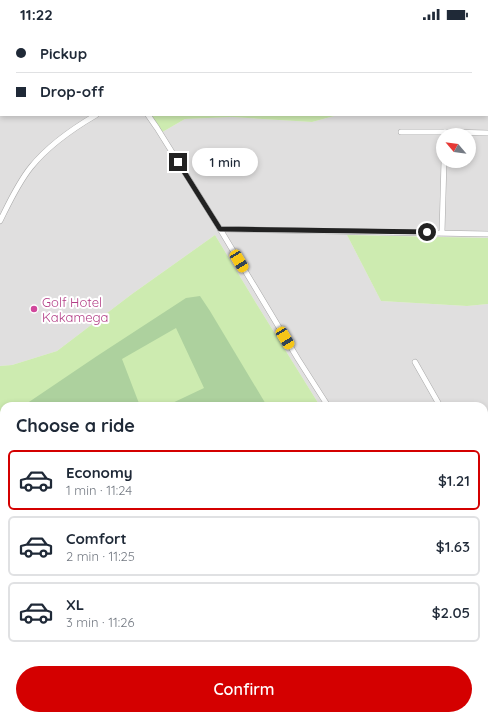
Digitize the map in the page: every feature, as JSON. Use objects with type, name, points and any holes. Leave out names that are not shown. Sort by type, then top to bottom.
[{"type":"street","points":[[0,221],[21,180],[41,155],[53,144],[95,116]]},
{"type":"street","points":[[149,116],[220,229],[326,402]]},
{"type":"street","points":[[401,132],[436,134]]},
{"type":"street","points":[[476,133],[488,133]]},
{"type":"street","points":[[442,232],[444,168]]},
{"type":"street","points":[[220,229],[488,234]]},
{"type":"street","points":[[415,362],[438,402]]},
{"type":"shaded area","points":[[0,116],[149,116],[159,134],[185,119],[232,117],[312,122],[334,116],[488,116],[488,238],[347,235],[381,301],[467,306],[488,304],[488,402],[318,402],[215,235],[132,294],[57,351],[12,365],[0,366]]},
{"type":"green space","points":[[149,116],[334,116],[312,122],[232,117],[185,119],[159,134]]},
{"type":"green space","points":[[215,235],[318,402],[0,402],[0,366],[12,365],[57,351],[132,294]]},
{"type":"green space","points":[[347,235],[488,238],[488,304],[467,306],[381,301]]},
{"type":"green space","points":[[200,296],[265,402],[174,402],[204,388],[176,328],[122,359],[138,402],[29,402],[97,356],[186,298]]},
{"type":"place","name":"Golf Hotel Kakamega","points":[[34,309]]},
{"type":"route","points":[[178,162],[220,229],[427,232]]}]
